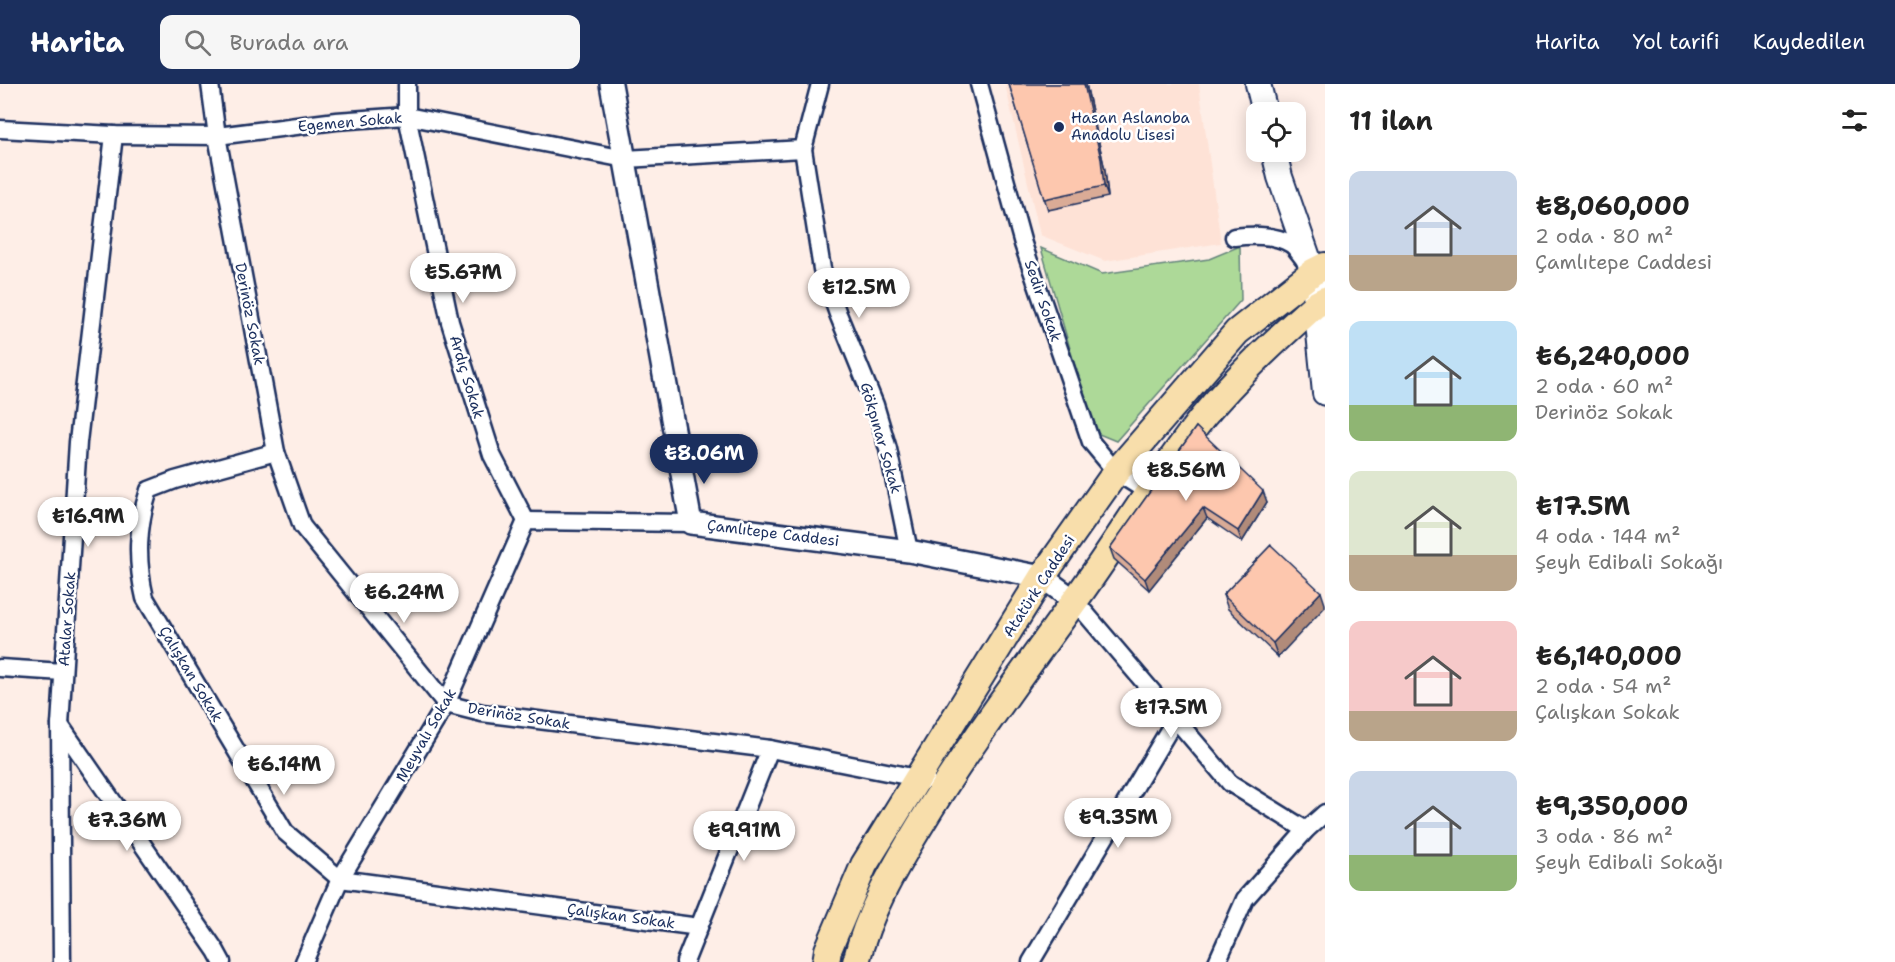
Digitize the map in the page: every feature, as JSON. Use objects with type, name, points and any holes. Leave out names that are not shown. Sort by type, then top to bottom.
[{"type":"main road","points":[[1258,84],[1262,102]]},
{"type":"main road","points":[[1276,162],[1280,177],[1319,269],[1325,393]]},
{"type":"main road","name":"Atatürk Caddesi","points":[[826,962],[828,951],[864,865],[1042,577],[1116,472],[1237,332],[1319,269]]},
{"type":"main road","points":[[856,962],[863,934],[890,877],[945,785],[1076,601],[1149,492],[1204,417],[1265,350],[1320,303]]},
{"type":"street","name":"Derinöz Sokak","points":[[210,84],[217,136],[276,452],[302,526],[446,704],[482,713],[770,749],[945,785]]},
{"type":"street","name":"Ardıç Sokak","points":[[407,84],[407,116],[450,322],[492,455],[525,521]]},
{"type":"street","name":"Çamlıtepe Caddesi","points":[[611,84],[691,523],[909,551],[1042,577],[1076,601]]},
{"type":"street","name":"Gökpınar Sokak","points":[[820,84],[803,149],[822,269],[875,405],[888,449],[909,551]]},
{"type":"street","name":"Sedir Sokak","points":[[979,84],[1023,244],[1091,442],[1116,472],[1149,492]]},
{"type":"street","name":"Egemen Sokak","points":[[0,129],[114,135],[217,136],[336,121],[407,116],[624,159],[803,149]]},
{"type":"street","name":"Atalar Sokak","points":[[62,962],[60,724],[63,672],[78,442],[114,135]]},
{"type":"street","points":[[1234,237],[1252,235],[1270,237],[1292,244],[1319,269]]},
{"type":"street","name":"Çalışkan Sokak","points":[[276,452],[175,480],[149,490],[141,516],[139,572],[146,598],[285,831],[340,879],[699,927]]},
{"type":"street","points":[[525,521],[691,523]]},
{"type":"street","name":"Meyvalı Sokak","points":[[304,962],[340,879],[446,704],[525,521]]},
{"type":"street","points":[[1076,601],[1230,783],[1306,830]]},
{"type":"street","points":[[0,668],[63,672]]},
{"type":"street","points":[[1031,962],[1176,717]]},
{"type":"street","points":[[60,724],[210,941],[222,962]]},
{"type":"street","points":[[685,962],[770,749]]},
{"type":"street","points":[[1216,962],[1245,899],[1306,830],[1325,813]]},
{"type":"shaded area","points":[[1005,84],[1199,84],[1221,243],[1105,261],[1040,235]]},
{"type":"green space","points":[[1240,246],[1241,300],[1116,441],[1094,432],[1041,248],[1102,274],[1209,259]]},
{"type":"building","name":"Hasan Aslanoba Anadolu Lisesi","points":[[1009,84],[1084,84],[1101,159],[1104,186],[1044,199]]},
{"type":"building","points":[[1196,427],[1263,491],[1238,531],[1203,508],[1145,579],[1110,548]]},
{"type":"building","points":[[1271,545],[1321,592],[1273,643],[1223,595]]},
{"type":"place","name":"Hasan Aslanoba Anadolu Lisesi","points":[[1059,127]]}]
